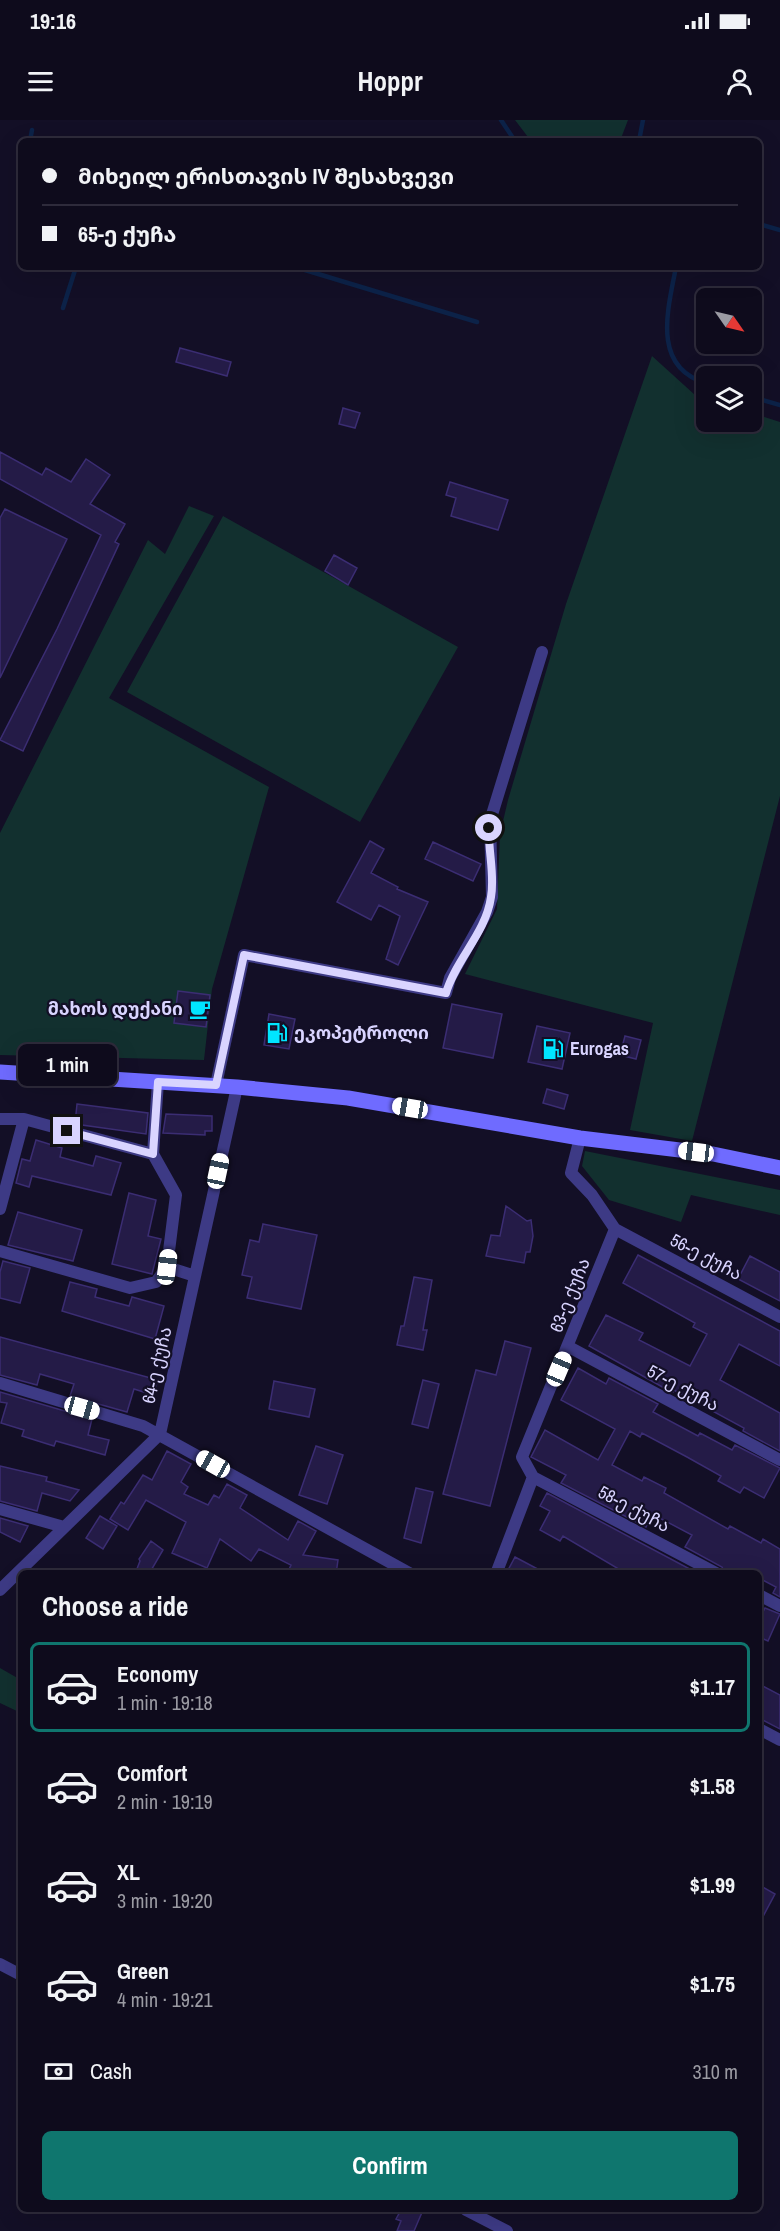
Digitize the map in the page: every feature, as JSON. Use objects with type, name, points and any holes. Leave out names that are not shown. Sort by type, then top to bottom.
[{"type":"main road","points":[[0,1072],[216,1085],[348,1098],[580,1138],[713,1154],[780,1168]]},
{"type":"street","points":[[216,1085],[244,955],[446,993],[450,978],[488,912],[492,897],[490,821],[542,652]]},
{"type":"street","points":[[0,1251],[130,1288],[156,1282],[167,1267],[176,1195],[153,1154],[158,1082]]},
{"type":"street","name":"64-ე ქუჩა","points":[[160,1434],[237,1087]]},
{"type":"street","points":[[0,1119],[24,1119],[153,1154]]},
{"type":"street","points":[[0,1209],[24,1119]]},
{"type":"street","points":[[580,1138],[570,1173],[592,1195],[615,1229]]},
{"type":"street","name":"56-ე ქუჩა","points":[[615,1229],[780,1317]]},
{"type":"street","name":"63-ე ქუჩა","points":[[533,1477],[522,1457],[615,1229]]},
{"type":"street","points":[[167,1267],[195,1276]]},
{"type":"street","name":"57-ე ქუჩა","points":[[568,1347],[780,1460]]},
{"type":"street","points":[[0,1383],[143,1426],[404,1570]]},
{"type":"street","points":[[20,1570],[160,1434]]},
{"type":"street","points":[[498,1570],[533,1477]]},
{"type":"street","name":"58-ე ქუჩა","points":[[533,1477],[710,1570]]},
{"type":"street","points":[[0,1509],[64,1527]]},
{"type":"street","points":[[0,1590],[18,1572]]},
{"type":"street","points":[[762,1597],[780,1606]]},
{"type":"street","points":[[762,1731],[780,1740]]},
{"type":"street","points":[[0,1964],[18,1973]]},
{"type":"street","points":[[470,2212],[507,2231]]},
{"type":"green space","points":[[515,120],[628,120],[621,138],[529,138]]},
{"type":"green space","points":[[652,356],[696,395],[696,432],[762,432],[762,416],[780,422],[780,796],[692,1141],[630,1130],[653,1023],[465,974],[497,909],[500,834],[566,604]]},
{"type":"green space","points":[[189,506],[214,516],[109,698],[269,787],[212,989],[204,1060],[0,1055],[0,833],[148,540],[165,554]]},
{"type":"green space","points":[[223,516],[458,647],[360,822],[127,692]]},
{"type":"green space","points":[[585,1151],[780,1190],[780,1215],[691,1195],[681,1222],[609,1200],[582,1166]]},
{"type":"green space","points":[[0,1668],[18,1678],[18,1712],[0,1703]]},
{"type":"building","points":[[180,348],[231,362],[227,376],[176,362]]},
{"type":"building","points":[[343,408],[360,413],[355,428],[339,424]]},
{"type":"building","points":[[0,452],[42,475],[46,468],[71,482],[86,459],[110,475],[90,504],[125,524],[115,542],[119,544],[23,751],[0,740],[57,629],[101,535],[0,479]]},
{"type":"building","points":[[450,482],[508,500],[498,530],[451,516],[456,498],[446,495]]},
{"type":"building","points":[[5,509],[67,539],[0,678],[0,518]]},
{"type":"building","points":[[334,555],[357,568],[348,585],[325,571]]},
{"type":"building","points":[[370,841],[384,849],[371,873],[398,887],[397,889],[428,902],[398,965],[386,959],[400,916],[379,905],[371,920],[337,902]]},
{"type":"building","points":[[433,842],[481,864],[473,881],[425,859]]},
{"type":"building","points":[[178,991],[210,995],[206,1027],[174,1023]]},
{"type":"building","points":[[452,1004],[502,1014],[493,1058],[443,1048]]},
{"type":"building","points":[[269,1014],[295,1019],[289,1049],[264,1045]]},
{"type":"building","points":[[537,1026],[570,1033],[562,1069],[528,1062]]},
{"type":"building","points":[[625,1036],[641,1040],[636,1059],[620,1055]]},
{"type":"building","points":[[547,1089],[568,1095],[564,1109],[543,1103]]},
{"type":"building","points":[[77,1104],[148,1113],[146,1134],[75,1124]]},
{"type":"building","points":[[166,1114],[212,1116],[212,1131],[205,1131],[205,1135],[163,1133]]},
{"type":"building","points":[[36,1140],[62,1148],[60,1157],[93,1166],[96,1156],[121,1163],[111,1195],[32,1176],[29,1187],[16,1183],[22,1159],[30,1161]]},
{"type":"building","points":[[129,1193],[156,1200],[148,1236],[161,1239],[152,1274],[112,1264]]},
{"type":"building","points":[[506,1206],[527,1221],[531,1220],[533,1236],[530,1252],[526,1252],[524,1263],[486,1256],[491,1235],[500,1236]]},
{"type":"building","points":[[18,1212],[82,1230],[73,1261],[8,1245]]},
{"type":"building","points":[[263,1224],[317,1235],[301,1309],[247,1298],[252,1277],[242,1275],[250,1240],[259,1242]]},
{"type":"building","points":[[638,1255],[780,1331],[780,1366],[739,1344],[720,1380],[780,1413],[780,1451],[743,1431],[744,1428],[674,1390],[673,1392],[666,1389],[589,1346],[606,1315],[643,1333],[639,1340],[690,1366],[707,1334],[693,1327],[695,1323],[623,1283]]},
{"type":"building","points":[[750,1256],[780,1272],[780,1301],[738,1279]]},
{"type":"building","points":[[3,1261],[30,1268],[20,1303],[0,1298],[0,1272]]},
{"type":"building","points":[[414,1277],[432,1280],[423,1330],[427,1330],[423,1350],[397,1345],[401,1326],[404,1326]]},
{"type":"building","points":[[70,1282],[97,1289],[95,1297],[129,1306],[132,1297],[164,1306],[155,1339],[62,1311]]},
{"type":"building","points":[[0,1337],[158,1380],[153,1395],[134,1389],[127,1412],[70,1396],[74,1384],[40,1374],[37,1385],[0,1375]]},
{"type":"building","points":[[505,1341],[531,1348],[490,1506],[443,1494],[476,1370],[496,1375]]},
{"type":"building","points":[[578,1368],[606,1384],[609,1378],[658,1404],[653,1412],[698,1436],[700,1433],[732,1450],[735,1445],[780,1468],[764,1498],[744,1487],[740,1493],[718,1481],[721,1476],[642,1433],[640,1437],[630,1431],[612,1465],[642,1481],[644,1477],[666,1488],[664,1493],[728,1529],[730,1526],[761,1543],[763,1539],[780,1549],[780,1597],[773,1593],[776,1587],[762,1580],[762,1570],[724,1570],[685,1547],[692,1535],[652,1514],[646,1527],[561,1483],[566,1475],[531,1457],[545,1430],[598,1460],[615,1429],[561,1400]]},
{"type":"building","points":[[423,1380],[439,1384],[428,1428],[412,1424]]},
{"type":"building","points":[[274,1381],[315,1389],[309,1417],[269,1409]]},
{"type":"building","points":[[0,1392],[92,1419],[88,1435],[109,1440],[105,1455],[56,1441],[54,1446],[22,1436],[24,1430],[1,1423],[7,1403],[0,1402]]},
{"type":"building","points":[[316,1446],[343,1455],[327,1504],[299,1495]]},
{"type":"building","points":[[167,1451],[191,1464],[181,1482],[188,1487],[184,1494],[208,1505],[214,1495],[219,1498],[227,1484],[247,1495],[240,1508],[288,1540],[298,1521],[316,1531],[303,1555],[338,1560],[337,1570],[289,1570],[291,1565],[259,1549],[251,1561],[220,1539],[207,1568],[172,1553],[186,1522],[146,1500],[128,1530],[110,1519],[121,1502],[124,1504],[143,1475],[152,1480]]},
{"type":"building","points":[[0,1466],[47,1477],[46,1481],[79,1490],[70,1501],[42,1493],[37,1511],[0,1501]]},
{"type":"building","points":[[416,1488],[433,1492],[421,1543],[404,1538]]},
{"type":"building","points":[[547,1493],[691,1570],[620,1570],[563,1536],[560,1541],[540,1530],[550,1511],[540,1506]]},
{"type":"building","points":[[100,1516],[117,1526],[103,1549],[86,1538]]},
{"type":"building","points":[[0,1518],[28,1526],[20,1542],[0,1532]]},
{"type":"building","points":[[151,1541],[163,1550],[151,1570],[137,1570],[139,1559]]},
{"type":"building","points":[[515,1557],[539,1570],[508,1570]]},
{"type":"building","points":[[765,1608],[780,1614],[768,1641],[762,1638],[762,1614]]},
{"type":"building","points":[[762,1686],[780,1695],[780,1729],[762,1720]]},
{"type":"building","points":[[762,1887],[775,1894],[762,1918]]},
{"type":"building","points":[[400,2212],[422,2212],[414,2231],[397,2231],[401,2221],[396,2219]]},
{"type":"waterway","points":[[501,120],[513,138]]},
{"type":"waterway","points":[[640,138],[643,120]]},
{"type":"waterway","points":[[31,138],[32,130]]},
{"type":"waterway","points":[[762,225],[780,230]]},
{"type":"waterway","points":[[63,308],[75,270]]},
{"type":"waterway","points":[[305,270],[477,322]]},
{"type":"waterway","points":[[675,270],[667,318],[667,335],[670,350],[677,364],[696,378]]},
{"type":"waterway","points":[[762,400],[780,405]]},
{"type":"place","name":"მახოს დუქანი","points":[[200,1009]]},
{"type":"place","name":"ეკოპეტროლი","points":[[277,1033]]},
{"type":"place","name":"Eurogas","points":[[553,1049]]},
{"type":"route","points":[[67,1131],[153,1154],[158,1082],[216,1085],[244,955],[446,993],[450,978],[488,912],[492,897],[489,828]]}]
